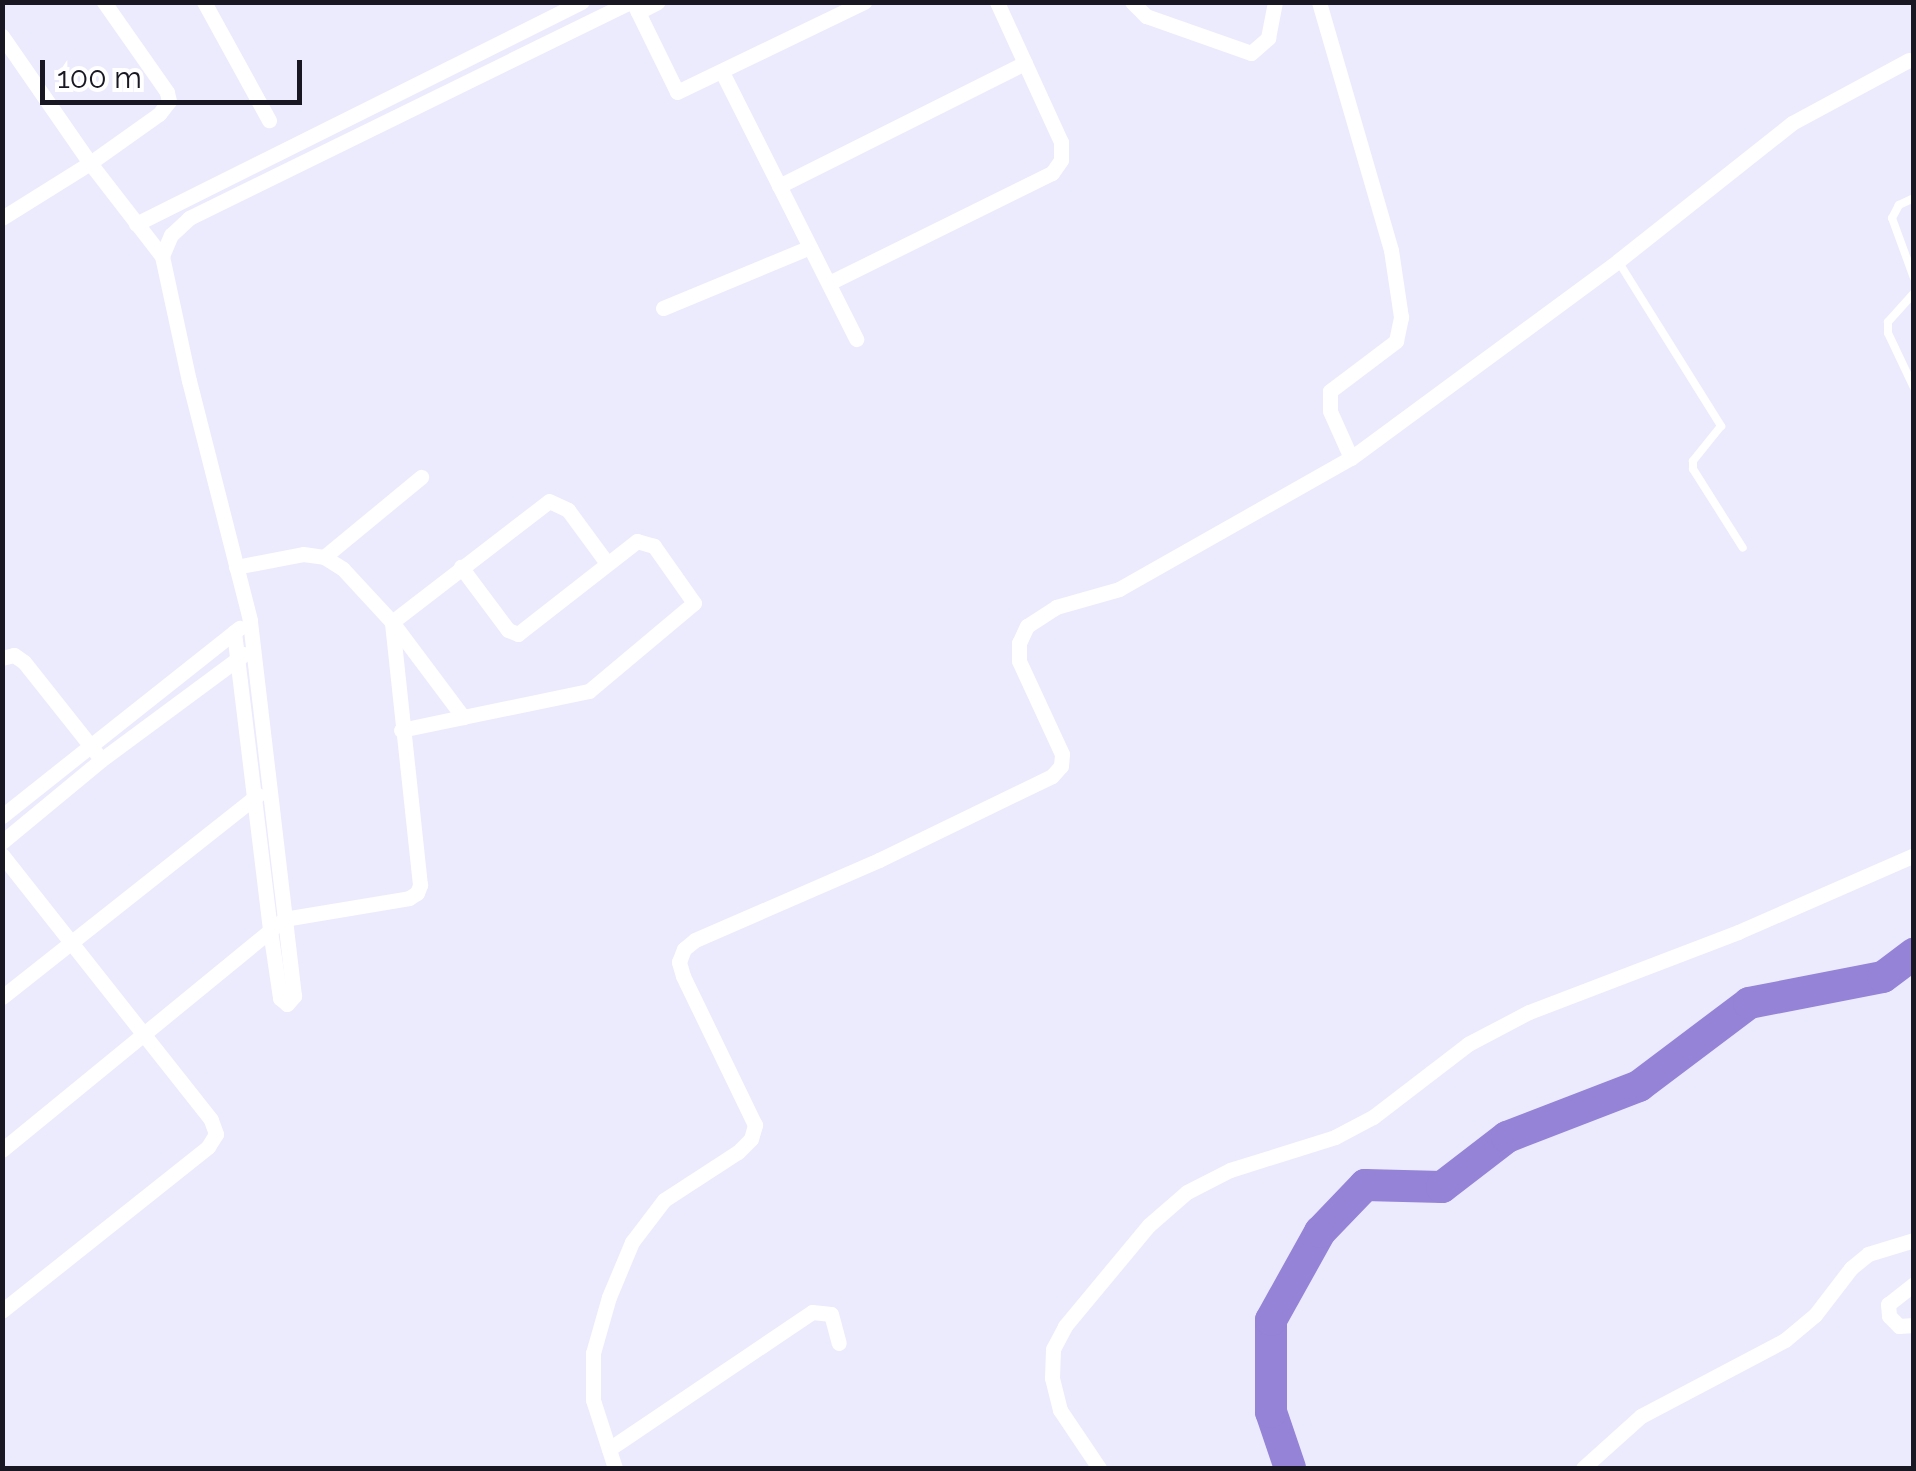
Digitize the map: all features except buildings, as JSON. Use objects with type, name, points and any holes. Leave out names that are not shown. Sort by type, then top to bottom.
[{"type":"street","points":[[2,218],[90,163],[158,114],[168,101],[168,92],[104,2]]},
{"type":"street","points":[[204,2],[268,120]]},
{"type":"street","points":[[136,224],[563,7],[582,2]]},
{"type":"street","points":[[162,256],[171,235],[189,218],[634,6],[658,2]]},
{"type":"street","points":[[634,6],[677,92],[864,2]]},
{"type":"street","points":[[829,283],[1052,172],[1061,160],[1061,142],[997,2]]},
{"type":"street","points":[[1132,2],[1146,16],[1250,53],[1268,38],[1275,2]]},
{"type":"street","points":[[1320,2],[1391,250],[1401,316],[1396,341],[1330,391],[1330,411],[1351,458]]},
{"type":"street","points":[[2,36],[90,163],[162,256],[189,381],[250,620],[294,996],[290,1003],[280,998],[234,632]]},
{"type":"street","points":[[779,186],[1024,63]]},
{"type":"street","points":[[615,1468],[592,1400],[592,1352],[632,1242],[664,1200],[738,1152],[750,1139],[754,1126],[683,976],[679,962],[684,949],[1052,776],[1061,766],[1062,754],[1019,662],[1019,642],[1027,626],[1056,607],[1119,589],[1351,458],[1618,261],[1792,123],[1912,63]]},
{"type":"street","points":[[722,72],[856,340]]},
{"type":"street","points":[[663,308],[810,247]]},
{"type":"street","points":[[324,556],[421,477]]},
{"type":"street","points":[[392,622],[549,501],[568,510],[607,563]]},
{"type":"street","points":[[401,730],[589,691],[694,604],[646,541],[638,541],[518,634],[508,630],[461,567]]},
{"type":"street","points":[[236,568],[303,554],[324,556],[343,569],[392,622],[464,717]]},
{"type":"street","points":[[2,842],[96,753],[250,620]]},
{"type":"street","points":[[2,1150],[284,919],[409,898],[417,893],[420,885],[392,622]]},
{"type":"street","points":[[2,816],[252,648]]},
{"type":"street","points":[[2,658],[14,655],[24,662],[96,753]]},
{"type":"street","points":[[2,997],[267,788]]},
{"type":"street","points":[[2,855],[212,1120],[216,1134],[208,1147],[2,1310]]},
{"type":"street","points":[[1099,1468],[1060,1410],[1052,1378],[1053,1349],[1065,1326],[1148,1225],[1186,1192],[1230,1170],[1335,1138],[1373,1117],[1468,1044],[1528,1012],[1738,932],[1914,855]]},
{"type":"street","points":[[1583,1468],[1641,1416],[1785,1340],[1815,1316],[1851,1268],[1868,1254],[1914,1240]]},
{"type":"street","points":[[1914,1284],[1888,1304],[1889,1316],[1899,1326],[1914,1325]]},
{"type":"street","points":[[608,1449],[812,1312],[831,1314],[839,1343]]},
{"type":"lane","points":[[1914,198],[1900,205],[1892,218],[1914,278]]},
{"type":"lane","points":[[1618,261],[1721,426],[1719,434],[1693,461],[1693,469],[1743,548]]},
{"type":"lane","points":[[1914,293],[1888,322],[1888,332],[1914,388]]},
{"type":"waterway","points":[[1290,1468],[1271,1412],[1271,1320],[1320,1232],[1365,1185],[1442,1187],[1507,1137],[1639,1086],[1749,1003],[1883,977],[1914,954]]}]
